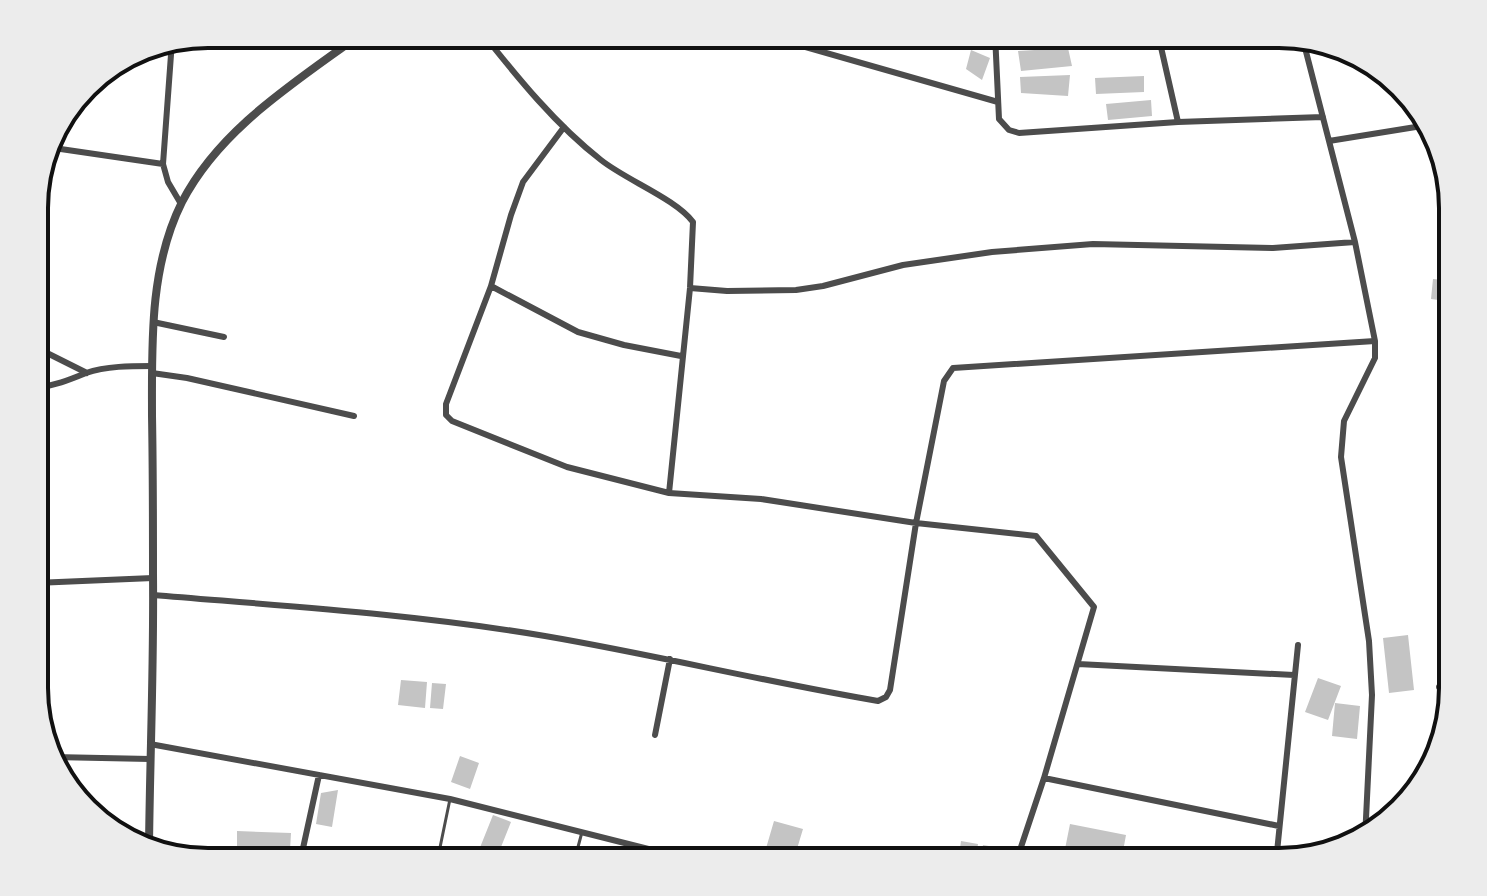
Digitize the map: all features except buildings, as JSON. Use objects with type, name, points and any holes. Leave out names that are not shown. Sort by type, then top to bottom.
[{"type":"street","points":[[149,837],[153,322],[163,256],[181,204],[193,184],[244,122],[342,48]]},
{"type":"street","points":[[495,48],[564,127],[614,170],[686,213],[693,222],[690,288],[669,493]]},
{"type":"street","points":[[809,48],[998,102]]},
{"type":"street","points":[[996,48],[999,119],[1002,125],[1019,133],[1178,122],[1323,117]]},
{"type":"street","points":[[1161,48],[1178,122]]},
{"type":"street","points":[[1306,50],[1355,242],[1375,341],[1375,358],[1344,421],[1341,457],[1369,641],[1372,695],[1366,822]]},
{"type":"street","points":[[171,52],[163,164],[168,182],[181,204]]},
{"type":"street","points":[[564,127],[523,182],[491,286],[446,404],[446,415],[452,421],[555,462],[669,493],[761,499],[916,523],[1031,535],[1041,540],[1094,607],[1021,848]]},
{"type":"street","points":[[1329,141],[1416,127]]},
{"type":"street","points":[[60,149],[163,164]]},
{"type":"street","points":[[690,288],[796,290],[903,265],[992,252],[1093,244],[1273,248],[1355,242]]},
{"type":"street","points":[[491,286],[578,332],[681,356]]},
{"type":"street","points":[[153,322],[224,337]]},
{"type":"street","points":[[153,595],[391,614],[543,636],[878,701],[886,697],[890,690],[916,523],[944,381],[953,368],[1375,341]]},
{"type":"street","points":[[48,354],[87,373]]},
{"type":"street","points":[[48,385],[70,381],[87,373],[152,370],[354,416]]},
{"type":"street","points":[[48,582],[153,578]]},
{"type":"street","points":[[1277,848],[1298,645]]},
{"type":"street","points":[[655,735],[670,659]]},
{"type":"street","points":[[1078,664],[1294,675]]},
{"type":"street","points":[[150,744],[450,799],[645,848]]},
{"type":"street","points":[[64,757],[150,759]]},
{"type":"street","points":[[303,848],[319,775]]},
{"type":"street","points":[[1044,778],[1279,826]]},
{"type":"lane","points":[[440,848],[450,799]]},
{"type":"lane","points":[[578,848],[582,832]]}]
